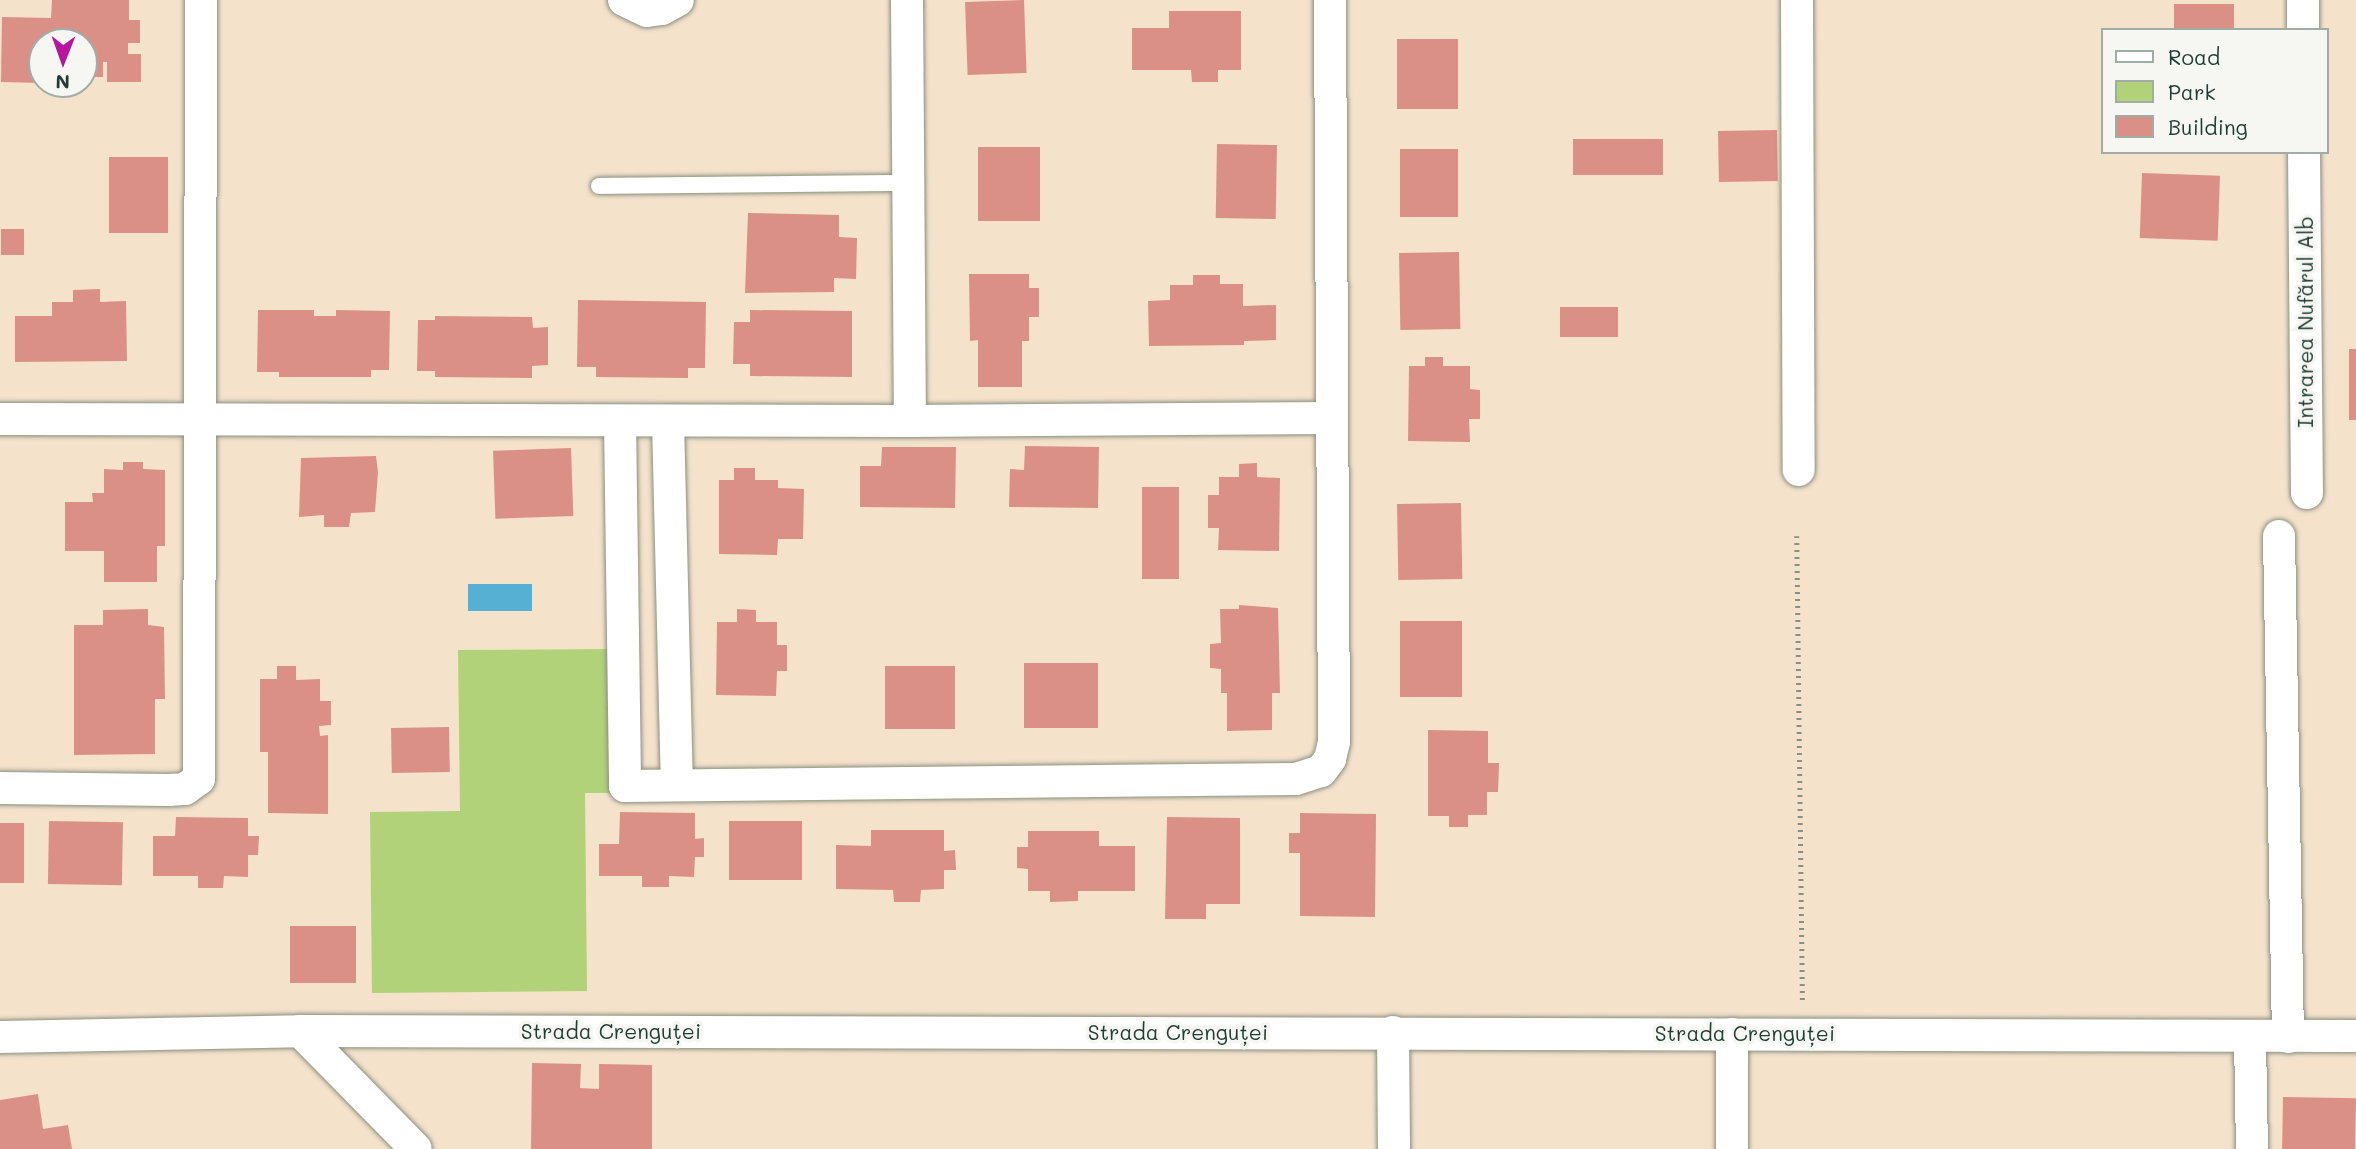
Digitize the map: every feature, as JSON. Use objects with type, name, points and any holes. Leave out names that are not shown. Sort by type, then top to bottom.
[{"type":"street","points":[[0,788],[168,790],[192,786],[199,779],[201,0]]},
{"type":"street","points":[[624,0],[648,11],[662,9],[678,0]]},
{"type":"street","points":[[907,0],[910,421]]},
{"type":"street","points":[[620,421],[625,786],[1296,779],[1321,771],[1330,759],[1334,742],[1330,418],[1330,0]]},
{"type":"street","points":[[1797,0],[1799,470]]},
{"type":"street","points":[[2303,0],[2303,28]]},
{"type":"street","name":"Intrarea Nufărul Alb","points":[[2304,154],[2307,493]]},
{"type":"street","points":[[0,419],[910,421],[1330,418]]},
{"type":"street","points":[[668,421],[677,785]]},
{"type":"street","points":[[2279,536],[2288,1037]]},
{"type":"street","points":[[300,1031],[416,1149]]},
{"type":"street","name":"Strada Crenguței","points":[[0,1037],[300,1031],[2356,1036]]},
{"type":"street","points":[[1394,1032],[1394,1149]]},
{"type":"street","points":[[1732,1034],[1732,1149]]},
{"type":"street","points":[[2250,1037],[2252,1149]]},
{"type":"lane","points":[[599,186],[908,183]]},
{"type":"path","points":[[1797,536],[1803,1034]]},
{"type":"green space","points":[[615,649],[617,793],[585,793],[587,991],[372,993],[370,812],[460,811],[458,650]]},
{"type":"water","points":[[468,584],[532,584],[532,611],[468,611]]},
{"type":"building","points":[[52,0],[129,0],[129,20],[140,20],[140,43],[128,43],[128,54],[141,54],[141,82],[107,82],[107,62],[103,62],[103,77],[98,77],[98,28],[28,28],[28,83],[1,82],[2,17],[51,18]]},
{"type":"building","points":[[1024,0],[1027,73],[968,75],[965,2]]},
{"type":"building","points":[[2174,4],[2234,4],[2234,28],[2174,28]]},
{"type":"building","points":[[1169,11],[1241,11],[1241,70],[1218,70],[1218,82],[1192,82],[1191,70],[1132,70],[1132,28],[1169,28]]},
{"type":"building","points":[[1397,39],[1458,39],[1458,109],[1397,109]]},
{"type":"building","points":[[1777,130],[1778,181],[1719,182],[1718,131]]},
{"type":"building","points":[[1573,139],[1663,139],[1663,175],[1573,175]]},
{"type":"building","points":[[1217,144],[1277,145],[1276,219],[1216,218]]},
{"type":"building","points":[[978,147],[1040,147],[1040,221],[978,221]]},
{"type":"building","points":[[1400,149],[1458,149],[1458,217],[1400,217]]},
{"type":"building","points":[[109,157],[168,157],[168,233],[109,233]]},
{"type":"building","points":[[2142,173],[2220,176],[2218,241],[2140,238]]},
{"type":"building","points":[[748,213],[839,215],[839,237],[857,238],[856,279],[834,278],[834,292],[745,293]]},
{"type":"building","points":[[1,229],[24,229],[24,255],[1,255]]},
{"type":"building","points":[[1459,252],[1460,329],[1400,330],[1399,253]]},
{"type":"building","points":[[969,274],[1029,274],[1029,288],[1039,288],[1039,317],[1029,317],[1029,341],[1022,341],[1022,387],[978,387],[978,340],[970,341]]},
{"type":"building","points":[[1193,275],[1220,275],[1220,284],[1243,284],[1243,306],[1276,305],[1276,340],[1244,341],[1244,345],[1149,346],[1148,301],[1170,300],[1170,285],[1193,285]]},
{"type":"building","points":[[100,289],[100,302],[126,301],[127,361],[15,362],[15,316],[52,316],[52,302],[73,302],[73,290]]},
{"type":"building","points":[[578,300],[706,302],[705,368],[688,368],[688,378],[596,377],[596,367],[577,367]]},
{"type":"building","points":[[1560,307],[1618,307],[1618,337],[1560,337]]},
{"type":"building","points":[[258,310],[314,310],[314,316],[336,316],[336,310],[390,311],[389,370],[371,370],[371,377],[279,377],[279,372],[257,372]]},
{"type":"building","points":[[750,310],[852,311],[852,377],[750,376],[750,364],[733,364],[734,322],[750,322]]},
{"type":"building","points":[[435,316],[532,317],[533,328],[548,327],[548,365],[532,366],[532,378],[435,377],[435,371],[417,371],[418,320],[435,320]]},
{"type":"building","points":[[2349,349],[2356,349],[2356,420],[2349,420]]},
{"type":"building","points":[[1425,357],[1443,357],[1443,366],[1470,366],[1470,389],[1480,390],[1480,419],[1469,419],[1470,442],[1408,441],[1409,366],[1425,366]]},
{"type":"building","points":[[1025,446],[1099,447],[1098,508],[1009,507],[1010,469],[1024,470]]},
{"type":"building","points":[[882,447],[956,447],[955,508],[860,507],[860,466],[881,466]]},
{"type":"building","points":[[571,448],[573,516],[495,519],[493,451]]},
{"type":"building","points":[[376,456],[378,472],[375,512],[351,513],[349,527],[324,527],[324,515],[299,517],[301,458]]},
{"type":"building","points":[[123,462],[143,462],[143,469],[165,470],[165,546],[157,546],[157,582],[104,582],[104,551],[65,551],[65,502],[93,502],[92,493],[104,493],[104,469],[123,470]]},
{"type":"building","points":[[1257,463],[1257,477],[1280,478],[1279,551],[1218,550],[1219,528],[1208,528],[1208,495],[1219,495],[1219,477],[1239,477],[1239,464]]},
{"type":"building","points":[[734,468],[755,468],[755,480],[778,480],[778,488],[804,489],[803,539],[778,539],[777,555],[719,554],[719,480],[734,480]]},
{"type":"building","points":[[1142,487],[1179,487],[1179,579],[1142,579]]},
{"type":"building","points":[[1461,503],[1462,579],[1398,580],[1397,504]]},
{"type":"building","points":[[1239,605],[1278,608],[1280,693],[1272,693],[1272,730],[1227,731],[1227,693],[1221,693],[1221,669],[1210,668],[1210,644],[1221,643],[1220,609],[1239,609]]},
{"type":"building","points":[[148,609],[148,625],[164,627],[165,699],[155,699],[155,754],[74,755],[74,625],[103,625],[103,610]]},
{"type":"building","points":[[737,609],[756,610],[756,622],[777,622],[777,645],[787,645],[787,671],[777,671],[776,696],[716,695],[717,622],[737,622]]},
{"type":"building","points":[[1400,621],[1462,621],[1462,697],[1400,697]]},
{"type":"building","points":[[1024,663],[1098,663],[1098,728],[1024,728]]},
{"type":"building","points":[[277,666],[296,666],[296,680],[320,679],[320,701],[331,701],[331,725],[319,726],[320,736],[328,735],[328,814],[268,813],[268,752],[260,752],[260,679],[277,679]]},
{"type":"building","points":[[885,666],[955,666],[955,729],[885,729]]},
{"type":"building","points":[[449,727],[450,772],[392,773],[391,728]]},
{"type":"building","points":[[1428,730],[1488,731],[1488,763],[1499,763],[1498,792],[1487,792],[1487,815],[1468,815],[1468,827],[1449,827],[1449,816],[1428,816]]},
{"type":"building","points":[[620,812],[695,813],[695,839],[704,838],[704,857],[695,857],[694,877],[669,876],[669,887],[642,887],[642,876],[599,876],[599,844],[619,844]]},
{"type":"building","points":[[1300,813],[1376,814],[1375,917],[1300,916],[1300,853],[1289,853],[1289,833],[1300,833]]},
{"type":"building","points":[[176,817],[248,818],[248,836],[259,836],[258,855],[248,855],[248,877],[224,876],[223,888],[198,888],[198,876],[153,876],[153,836],[175,836]]},
{"type":"building","points":[[1167,817],[1240,818],[1240,904],[1206,904],[1206,919],[1165,919]]},
{"type":"building","points":[[49,821],[123,822],[122,885],[48,884]]},
{"type":"building","points":[[729,821],[802,821],[802,880],[729,880]]},
{"type":"building","points":[[0,823],[24,823],[24,883],[0,883]]},
{"type":"building","points":[[871,830],[944,830],[944,851],[955,850],[956,870],[944,870],[944,889],[921,890],[920,902],[894,902],[893,890],[836,889],[836,845],[871,846]]},
{"type":"building","points":[[1028,831],[1099,831],[1099,846],[1135,846],[1135,891],[1078,891],[1078,901],[1050,902],[1050,891],[1028,891],[1028,869],[1017,868],[1017,847],[1028,847]]},
{"type":"building","points":[[290,926],[356,926],[356,983],[290,983]]},
{"type":"building","points":[[532,1063],[581,1064],[580,1088],[599,1089],[599,1064],[652,1065],[652,1149],[531,1149]]},
{"type":"building","points":[[38,1094],[43,1129],[68,1125],[72,1149],[0,1149],[0,1100]]},
{"type":"building","points":[[2283,1097],[2356,1098],[2355,1149],[2282,1149]]}]
